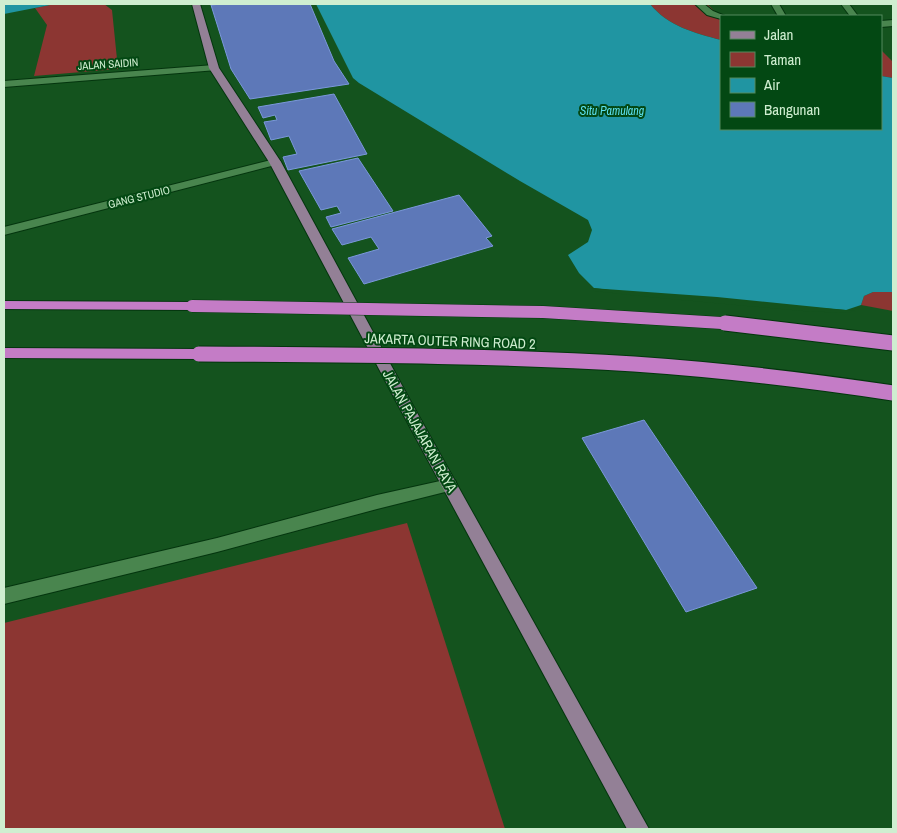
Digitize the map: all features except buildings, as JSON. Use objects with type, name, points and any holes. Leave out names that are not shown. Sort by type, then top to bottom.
[{"type":"highway","points":[[4,305],[429,308],[664,317],[826,333],[893,343]]},
{"type":"highway","name":"JAKARTA OUTER RING ROAD 2","points":[[4,353],[437,355],[668,366],[836,384],[893,393]]},
{"type":"main road","name":"JALAN PAJAJARAN RAYA","points":[[196,4],[214,68],[275,162],[449,485],[638,829]]},
{"type":"street","points":[[700,4],[710,13],[720,16]]},
{"type":"street","points":[[774,4],[781,15]]},
{"type":"street","points":[[845,4],[853,15]]},
{"type":"street","name":"JALAN SAIDIN","points":[[4,84],[214,68]]},
{"type":"street","name":"GANG STUDIO","points":[[4,231],[275,162]]},
{"type":"street","points":[[4,596],[217,545],[376,502],[449,485]]},
{"type":"green space","points":[[55,4],[104,4],[112,10],[118,69],[34,76],[47,25],[35,8]]},
{"type":"green space","points":[[650,4],[707,4],[720,16],[720,40],[682,28],[657,12]]},
{"type":"green space","points":[[882,51],[893,62],[893,78],[882,76]]},
{"type":"green space","points":[[873,292],[893,292],[893,311],[861,305],[864,296]]},
{"type":"green space","points":[[407,523],[505,829],[4,829],[4,623]]},
{"type":"water","points":[[4,4],[55,4],[4,14]]},
{"type":"water","name":"Situ Pamulang","points":[[316,4],[650,4],[665,18],[682,28],[720,40],[720,130],[882,130],[882,76],[893,78],[893,292],[873,292],[864,296],[861,305],[846,310],[649,295],[594,288],[579,273],[568,255],[588,242],[592,230],[588,220],[520,181],[353,78]]},
{"type":"pier","points":[[591,288],[717,297],[856,311],[846,313],[803,311],[649,297],[594,291]]}]
